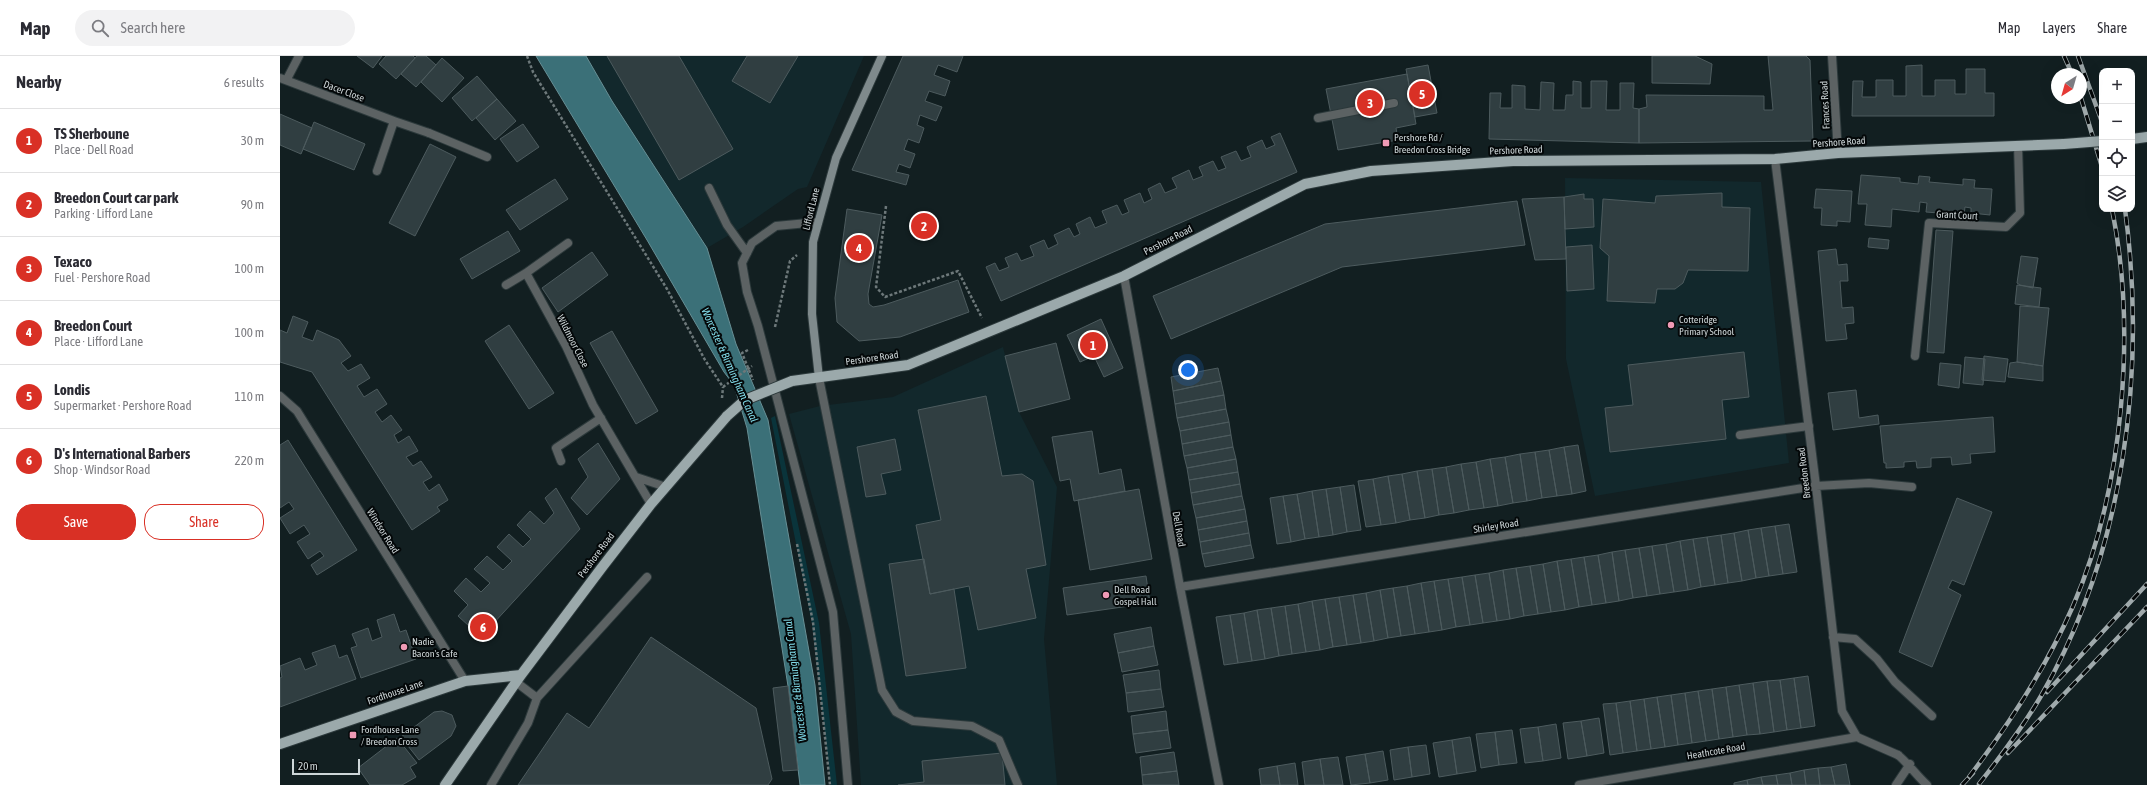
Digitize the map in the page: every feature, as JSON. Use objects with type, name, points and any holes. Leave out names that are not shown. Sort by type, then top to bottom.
[{"type":"main road","points":[[2135,139],[2147,137]]},
{"type":"main road","name":"Pershore Road","points":[[445,785],[519,679],[651,504],[727,416],[745,400],[792,381],[908,365],[1124,276],[1305,184],[1371,170],[1513,161],[1775,159],[1838,153],[2099,142]]},
{"type":"main road","name":"Fordhouse Lane","points":[[280,744],[465,681],[519,679]]},
{"type":"street","name":"Dacer Close","points":[[299,56],[283,79],[429,133],[486,157]]},
{"type":"street","name":"Frances Road","points":[[1832,56],[1838,153]]},
{"type":"street","name":"Lifford Lane","points":[[819,378],[812,314],[813,242],[836,158],[881,57]]},
{"type":"street","points":[[1318,118],[1394,103]]},
{"type":"street","points":[[377,171],[394,120]]},
{"type":"street","name":"Grant Court","points":[[1915,356],[1929,223],[2006,227],[2020,213],[2018,145]]},
{"type":"street","name":"Breedon Road","points":[[1775,159],[1809,426],[1842,711],[1857,737]]},
{"type":"street","points":[[709,188],[728,225],[747,253]]},
{"type":"street","points":[[818,222],[776,226],[752,242],[742,263],[747,292],[758,326],[833,612],[848,785]]},
{"type":"street","points":[[506,285],[526,273],[568,242]]},
{"type":"street","name":"Wildmoor Close","points":[[526,273],[566,346],[601,418],[651,504]]},
{"type":"street","name":"Dell Road","points":[[1124,276],[1180,587],[1219,785]]},
{"type":"street","points":[[819,378],[882,690],[896,712],[913,721],[972,726],[999,740],[1018,785]]},
{"type":"street","name":"Windsor Road","points":[[280,396],[297,411],[465,681]]},
{"type":"street","points":[[561,461],[556,448],[601,418]]},
{"type":"street","points":[[1740,435],[1809,426]]},
{"type":"street","points":[[636,478],[666,487]]},
{"type":"street","name":"Shirley Road","points":[[1180,587],[1816,486],[1869,483],[1912,487]]},
{"type":"street","points":[[491,785],[528,723],[537,698],[647,577]]},
{"type":"street","points":[[1833,637],[1855,639],[1877,658],[1895,682],[1932,716]]},
{"type":"street","points":[[519,679],[537,698]]},
{"type":"street","points":[[1857,737],[1898,754],[1910,764],[1919,778],[1927,785]]},
{"type":"street","name":"Heathcote Road","points":[[1579,785],[1857,737]]},
{"type":"street","points":[[1896,785],[1910,764]]},
{"type":"path","points":[[527,56],[533,72],[667,290],[705,360],[723,386],[752,366]]},
{"type":"path","points":[[886,206],[876,287],[885,297],[958,271],[978,306]]},
{"type":"path","points":[[774,333],[790,260]]},
{"type":"path","points":[[749,350],[742,353],[755,386]]},
{"type":"path","points":[[796,539],[813,622],[830,785]]},
{"type":"shaded area","points":[[586,56],[864,56],[807,187],[798,189],[743,227],[707,248],[612,101]]},
{"type":"shaded area","name":"Cotteridge Primary School","points":[[1565,178],[1761,182],[1789,463],[1595,496],[1566,359]]},
{"type":"shaded area","points":[[1003,347],[1019,412],[1057,487],[1044,639],[1057,785],[861,785],[851,634],[789,414],[820,406],[893,397]]},
{"type":"shaded area","points":[[775,416],[819,623],[837,785],[831,785],[812,624],[771,418]]},
{"type":"water","name":"Worcester & Birmingham Canal","points":[[536,56],[586,56],[612,101],[707,248],[736,344],[768,420],[815,685],[825,785],[800,785],[788,686],[747,428],[734,385],[724,372],[647,240]]},
{"type":"building","points":[[357,56],[382,56],[373,68]]},
{"type":"building","points":[[386,56],[413,56],[415,58],[396,79],[379,64]]},
{"type":"building","points":[[417,56],[426,56],[436,65],[416,87],[401,74]]},
{"type":"building","points":[[607,56],[679,56],[733,149],[679,180]]},
{"type":"building","points":[[747,56],[798,56],[770,103],[732,81]]},
{"type":"building","points":[[903,56],[963,56],[957,72],[938,65],[934,75],[950,81],[945,96],[929,91],[925,101],[942,107],[936,121],[920,115],[917,125],[924,128],[919,143],[908,139],[904,150],[915,154],[910,168],[899,164],[896,172],[909,175],[906,185],[852,170]]},
{"type":"building","points":[[1652,56],[1695,56],[1712,64],[1710,84],[1652,83]]},
{"type":"building","points":[[1768,56],[1806,56],[1810,60],[1813,141],[1639,143],[1639,109],[1647,107],[1646,95],[1764,96],[1764,110],[1773,110]]},
{"type":"building","points":[[442,58],[464,78],[442,102],[421,82]]},
{"type":"building","points":[[1428,65],[1437,113],[1415,117],[1406,69]]},
{"type":"building","points":[[1922,65],[1922,96],[1935,96],[1935,80],[1955,80],[1955,94],[1966,94],[1966,69],[1985,69],[1985,93],[1994,93],[1994,116],[1852,116],[1853,81],[1863,81],[1862,97],[1876,97],[1876,80],[1893,80],[1893,96],[1906,96],[1906,66]]},
{"type":"building","points":[[1407,74],[1416,124],[1396,128],[1398,140],[1338,150],[1326,89]]},
{"type":"building","points":[[477,76],[497,99],[472,121],[452,98]]},
{"type":"building","points":[[1573,81],[1581,82],[1581,108],[1591,108],[1591,81],[1607,81],[1606,110],[1620,110],[1620,83],[1634,83],[1633,108],[1639,109],[1639,143],[1489,139],[1490,93],[1501,93],[1500,108],[1512,108],[1512,85],[1525,86],[1525,109],[1540,110],[1541,82],[1554,83],[1553,110],[1565,110],[1566,95],[1573,95]]},
{"type":"building","points":[[497,99],[516,121],[495,140],[476,118]]},
{"type":"building","points":[[280,114],[312,128],[301,154],[280,145]]},
{"type":"building","points":[[314,122],[365,144],[354,170],[303,149]]},
{"type":"building","points":[[523,124],[539,147],[517,162],[500,139]]},
{"type":"building","points":[[1280,133],[1297,172],[1001,301],[986,267],[995,263],[999,271],[1009,267],[1005,258],[1017,253],[1021,261],[1034,256],[1030,246],[1044,240],[1048,249],[1058,244],[1054,235],[1069,228],[1074,237],[1080,234],[1076,224],[1090,217],[1095,228],[1107,223],[1102,211],[1117,205],[1122,215],[1129,212],[1124,200],[1140,193],[1144,203],[1152,199],[1148,189],[1160,183],[1165,193],[1177,188],[1172,178],[1189,170],[1193,180],[1203,176],[1199,167],[1213,161],[1218,171],[1226,168],[1221,157],[1236,151],[1241,161],[1251,157],[1247,147],[1262,140],[1266,149],[1275,145],[1271,137]]},
{"type":"building","points":[[430,144],[456,157],[415,236],[389,223]]},
{"type":"building","points":[[1861,175],[1900,178],[1900,182],[1918,184],[1919,176],[1930,177],[1929,182],[1963,185],[1963,179],[1975,180],[1974,188],[1992,189],[1990,215],[1971,213],[1971,208],[1965,207],[1964,215],[1926,212],[1927,203],[1920,202],[1919,212],[1892,209],[1891,227],[1865,225],[1867,204],[1858,204]]},
{"type":"building","points":[[555,179],[568,199],[520,230],[506,210]]},
{"type":"building","points":[[1816,189],[1852,191],[1850,222],[1837,221],[1837,226],[1821,225],[1822,208],[1814,208]]},
{"type":"building","points":[[1722,193],[1722,207],[1750,208],[1748,271],[1688,270],[1683,283],[1675,289],[1657,289],[1655,303],[1607,301],[1609,256],[1600,248],[1603,199],[1655,203],[1656,196]]},
{"type":"building","points":[[1584,194],[1584,199],[1593,199],[1594,227],[1565,229],[1564,197]]},
{"type":"building","points":[[1564,197],[1566,259],[1535,260],[1522,199]]},
{"type":"building","points":[[1517,201],[1525,245],[1342,267],[1171,339],[1153,296],[1325,224]]},
{"type":"building","points":[[847,209],[882,215],[868,294],[869,304],[873,307],[884,305],[958,280],[969,312],[900,337],[859,341],[837,322],[835,298]]},
{"type":"building","points":[[1936,230],[1953,231],[1944,353],[1927,352]]},
{"type":"building","points":[[508,231],[520,251],[472,279],[460,259]]},
{"type":"building","points":[[1869,238],[1889,240],[1888,249],[1868,247]]},
{"type":"building","points":[[1592,245],[1594,289],[1567,291],[1566,247]]},
{"type":"building","points":[[1836,249],[1838,265],[1847,264],[1848,281],[1840,281],[1842,308],[1853,307],[1854,323],[1845,324],[1847,339],[1826,341],[1818,251]]},
{"type":"building","points":[[592,252],[608,275],[558,312],[542,288]]},
{"type":"building","points":[[2021,256],[2038,258],[2033,288],[2017,283]]},
{"type":"building","points":[[2017,285],[2041,288],[2039,307],[2015,304]]},
{"type":"building","points":[[2020,306],[2049,308],[2043,366],[2017,362]]},
{"type":"building","points":[[293,316],[308,322],[302,337],[313,341],[317,330],[339,340],[351,356],[341,363],[348,371],[361,364],[370,378],[357,386],[364,397],[377,389],[387,404],[375,412],[382,422],[391,415],[402,430],[394,435],[398,443],[409,436],[418,451],[406,457],[413,466],[421,461],[432,477],[423,482],[429,491],[439,484],[448,500],[437,507],[440,511],[412,530],[312,372],[280,362],[280,330],[287,333]]},
{"type":"building","points":[[1101,319],[1123,368],[1104,377],[1094,356],[1080,362],[1067,335]]},
{"type":"building","points":[[509,325],[554,393],[529,409],[485,341]]},
{"type":"building","points":[[612,331],[658,411],[636,424],[590,343]]},
{"type":"building","points":[[1056,343],[1070,399],[1019,412],[1005,356]]},
{"type":"building","points":[[1744,352],[1749,397],[1722,400],[1726,439],[1610,452],[1605,408],[1633,405],[1628,365]]},
{"type":"building","points":[[1984,356],[2008,359],[2005,382],[1982,380]]},
{"type":"building","points":[[1965,357],[1985,359],[1983,385],[1963,383]]},
{"type":"building","points":[[2017,362],[2043,366],[2043,381],[2008,377],[2010,363]]},
{"type":"building","points":[[1940,363],[1961,365],[1959,388],[1938,385]]},
{"type":"building","points":[[1218,368],[1221,381],[1173,391],[1171,377]]},
{"type":"building","points":[[1221,381],[1224,395],[1175,404],[1173,391]]},
{"type":"building","points":[[1856,390],[1859,418],[1878,415],[1879,424],[1833,430],[1828,393]]},
{"type":"building","points":[[1224,395],[1226,409],[1177,418],[1175,404]]},
{"type":"building","points":[[986,396],[1002,476],[1022,474],[1033,481],[1046,565],[1026,569],[1036,618],[978,630],[969,586],[930,594],[916,525],[941,520],[918,410]]},
{"type":"building","points":[[1226,409],[1229,422],[1180,431],[1177,418]]},
{"type":"building","points":[[1993,417],[1995,452],[1970,454],[1971,463],[1952,465],[1951,457],[1931,458],[1931,467],[1917,468],[1916,461],[1904,462],[1904,467],[1886,468],[1886,463],[1884,463],[1880,426]]},
{"type":"building","points":[[1229,422],[1231,435],[1182,444],[1180,431]]},
{"type":"building","points":[[1092,431],[1099,474],[1121,469],[1125,491],[1074,501],[1070,479],[1060,481],[1052,437]]},
{"type":"building","points":[[1231,435],[1233,447],[1184,456],[1182,444]]},
{"type":"building","points":[[895,439],[901,470],[881,474],[886,494],[866,497],[857,447]]},
{"type":"building","points":[[288,440],[357,550],[317,575],[311,565],[324,556],[320,551],[308,559],[297,542],[310,534],[304,525],[290,534],[280,518],[294,509],[289,502],[280,508],[280,445]]},
{"type":"building","points":[[598,443],[620,479],[587,515],[571,498],[588,477],[578,459]]},
{"type":"building","points":[[1578,445],[1586,491],[1572,494],[1564,447]]},
{"type":"building","points":[[1233,447],[1236,459],[1187,468],[1184,456]]},
{"type":"building","points":[[1564,447],[1572,494],[1557,496],[1549,450]]},
{"type":"building","points":[[1549,450],[1557,496],[1542,498],[1535,452]]},
{"type":"building","points":[[1535,452],[1542,498],[1527,501],[1520,454]]},
{"type":"building","points":[[1520,454],[1527,501],[1513,503],[1505,457]]},
{"type":"building","points":[[1505,457],[1513,503],[1498,506],[1490,459]]},
{"type":"building","points":[[1236,459],[1238,472],[1189,480],[1187,468]]},
{"type":"building","points":[[1490,459],[1498,506],[1484,508],[1476,462]]},
{"type":"building","points":[[1476,462],[1484,508],[1469,510],[1461,464]]},
{"type":"building","points":[[1461,464],[1469,510],[1454,513],[1446,467]]},
{"type":"building","points":[[1446,467],[1454,513],[1439,515],[1432,469]]},
{"type":"building","points":[[1432,469],[1439,515],[1425,518],[1417,471]]},
{"type":"building","points":[[1417,471],[1425,518],[1410,520],[1402,474]]},
{"type":"building","points":[[1238,472],[1240,484],[1191,493],[1189,480]]},
{"type":"building","points":[[1402,474],[1410,520],[1396,523],[1388,476]]},
{"type":"building","points":[[1388,476],[1396,523],[1381,525],[1373,479]]},
{"type":"building","points":[[1373,479],[1381,525],[1366,527],[1358,481]]},
{"type":"building","points":[[1240,484],[1242,496],[1193,505],[1191,493]]},
{"type":"building","points":[[1354,485],[1361,530],[1347,532],[1340,487]]},
{"type":"building","points":[[1340,487],[1347,532],[1333,535],[1326,489]]},
{"type":"building","points":[[556,488],[580,529],[481,637],[458,616],[468,605],[454,591],[466,578],[481,592],[490,583],[474,569],[487,556],[503,570],[512,561],[497,547],[509,534],[523,547],[531,539],[517,525],[530,511],[544,524],[554,513],[545,498]]},
{"type":"building","points":[[1139,489],[1152,559],[1090,570],[1078,500]]},
{"type":"building","points":[[1326,489],[1333,535],[1319,537],[1312,491]]},
{"type":"building","points":[[1312,491],[1319,537],[1305,539],[1297,494]]},
{"type":"building","points":[[1297,494],[1305,539],[1291,542],[1283,496]]},
{"type":"building","points":[[1242,496],[1245,509],[1196,518],[1193,505]]},
{"type":"building","points":[[1283,496],[1291,542],[1277,544],[1270,498]]},
{"type":"building","points":[[1957,498],[1992,512],[1964,585],[1952,580],[1948,588],[1961,595],[1932,667],[1899,652]]},
{"type":"building","points":[[1245,509],[1247,521],[1198,530],[1196,518]]},
{"type":"building","points":[[1247,521],[1249,533],[1200,542],[1198,530]]},
{"type":"building","points":[[1789,524],[1797,572],[1783,574],[1775,526]]},
{"type":"building","points":[[1775,526],[1783,574],[1769,576],[1761,528]]},
{"type":"building","points":[[1761,528],[1769,576],[1756,578],[1748,530]]},
{"type":"building","points":[[1748,530],[1756,578],[1742,581],[1734,533]]},
{"type":"building","points":[[1249,533],[1251,545],[1202,554],[1200,542]]},
{"type":"building","points":[[1734,533],[1742,581],[1728,583],[1721,535]]},
{"type":"building","points":[[1721,535],[1728,583],[1715,585],[1707,537]]},
{"type":"building","points":[[1707,537],[1715,585],[1701,587],[1693,539]]},
{"type":"building","points":[[1693,539],[1701,587],[1688,590],[1680,541]]},
{"type":"building","points":[[1680,541],[1688,590],[1674,592],[1666,544]]},
{"type":"building","points":[[1666,544],[1674,592],[1660,594],[1652,546]]},
{"type":"building","points":[[1251,545],[1254,558],[1205,567],[1202,554]]},
{"type":"building","points":[[1652,546],[1660,594],[1647,596],[1639,548]]},
{"type":"building","points":[[1639,548],[1647,596],[1633,598],[1625,550]]},
{"type":"building","points":[[1625,550],[1633,598],[1619,601],[1612,552]]},
{"type":"building","points":[[1612,552],[1619,601],[1606,603],[1598,555]]},
{"type":"building","points":[[1598,555],[1606,603],[1592,605],[1584,557]]},
{"type":"building","points":[[1584,557],[1592,605],[1579,607],[1571,559]]},
{"type":"building","points":[[924,559],[930,594],[954,589],[966,668],[906,676],[889,564]]},
{"type":"building","points":[[1571,559],[1579,607],[1565,610],[1557,561]]},
{"type":"building","points":[[1557,561],[1565,610],[1551,612],[1543,564]]},
{"type":"building","points":[[1543,564],[1551,612],[1538,614],[1530,566]]},
{"type":"building","points":[[1530,566],[1538,614],[1524,616],[1516,568]]},
{"type":"building","points":[[1516,568],[1524,616],[1510,619],[1503,570]]},
{"type":"building","points":[[1503,570],[1510,619],[1497,621],[1489,573]]},
{"type":"building","points":[[1489,573],[1497,621],[1483,623],[1475,575]]},
{"type":"building","points":[[1475,575],[1483,623],[1470,625],[1462,577]]},
{"type":"building","name":"Dell Road Gospel Hall","points":[[1146,576],[1150,603],[1067,615],[1063,588]]},
{"type":"building","points":[[1462,577],[1470,625],[1456,627],[1448,579]]},
{"type":"building","points":[[1448,579],[1456,627],[1442,630],[1434,581]]},
{"type":"building","points":[[1434,581],[1442,630],[1429,632],[1421,583]]},
{"type":"building","points":[[1421,583],[1429,632],[1415,634],[1407,586]]},
{"type":"building","points":[[1407,586],[1415,634],[1401,636],[1393,588]]},
{"type":"building","points":[[1393,588],[1401,636],[1388,638],[1380,590]]},
{"type":"building","points":[[1380,590],[1388,638],[1374,641],[1366,593]]},
{"type":"building","points":[[1366,593],[1374,641],[1361,643],[1353,595]]},
{"type":"building","points":[[1353,595],[1361,643],[1347,645],[1339,597]]},
{"type":"building","points":[[1339,597],[1347,645],[1333,647],[1325,599]]},
{"type":"building","points":[[1325,599],[1333,647],[1320,650],[1312,601]]},
{"type":"building","points":[[1312,601],[1320,650],[1306,652],[1298,604]]},
{"type":"building","points":[[1298,604],[1306,652],[1292,654],[1285,606]]},
{"type":"building","points":[[1285,606],[1292,654],[1279,656],[1271,608]]},
{"type":"building","points":[[1271,608],[1279,656],[1265,659],[1257,610]]},
{"type":"building","points":[[1257,610],[1265,659],[1252,661],[1244,613]]},
{"type":"building","points":[[1244,613],[1252,661],[1238,663],[1230,615]]},
{"type":"building","points":[[394,614],[400,632],[406,630],[416,659],[361,678],[351,648],[357,646],[352,634],[368,628],[372,641],[382,637],[377,620]]},
{"type":"building","points":[[1230,615],[1238,663],[1224,665],[1216,617]]},
{"type":"building","points":[[1151,627],[1154,646],[1118,653],[1114,634]]},
{"type":"building","points":[[651,637],[756,708],[772,779],[768,785],[518,785],[567,713],[589,728]]},
{"type":"building","points":[[335,645],[339,658],[347,655],[356,679],[280,707],[280,678],[282,677],[280,666],[300,658],[305,670],[317,665],[312,653]]},
{"type":"building","points":[[1154,646],[1158,665],[1122,672],[1118,653]]},
{"type":"building","points":[[1159,670],[1161,689],[1126,693],[1123,675]]},
{"type":"building","points":[[1808,676],[1815,726],[1801,728],[1794,678]]},
{"type":"building","points":[[1794,678],[1801,728],[1787,730],[1780,680]]},
{"type":"building","points":[[1780,680],[1787,730],[1774,732],[1767,681]]},
{"type":"building","points":[[1767,681],[1774,732],[1760,734],[1753,683]]},
{"type":"building","points":[[1753,683],[1760,734],[1747,735],[1739,685]]},
{"type":"building","points":[[1739,685],[1747,735],[1733,737],[1726,687]]},
{"type":"building","points":[[788,686],[798,770],[783,771],[773,688]]},
{"type":"building","points":[[1726,687],[1733,737],[1719,739],[1712,689]]},
{"type":"building","points":[[1161,689],[1164,707],[1128,712],[1126,693]]},
{"type":"building","points":[[1712,689],[1719,739],[1706,741],[1698,691]]},
{"type":"building","points":[[1698,691],[1706,741],[1692,743],[1685,693]]},
{"type":"building","points":[[1685,693],[1692,743],[1678,745],[1671,695]]},
{"type":"building","points":[[1671,695],[1678,745],[1665,747],[1657,697]]},
{"type":"building","points":[[1657,697],[1665,747],[1651,749],[1644,699]]},
{"type":"building","points":[[1644,699],[1651,749],[1637,751],[1630,701]]},
{"type":"building","points":[[1630,701],[1637,751],[1623,753],[1616,703]]},
{"type":"building","points":[[1616,703],[1623,753],[1610,755],[1603,704]]},
{"type":"building","points":[[442,711],[452,715],[456,726],[451,736],[419,760],[401,737],[434,712]]},
{"type":"building","points":[[1166,711],[1168,730],[1133,734],[1131,716]]},
{"type":"building","points":[[1599,718],[1604,753],[1587,756],[1581,721]]},
{"type":"building","points":[[1581,721],[1587,756],[1568,759],[1563,723]]},
{"type":"building","points":[[1556,724],[1561,758],[1543,761],[1538,727]]},
{"type":"building","points":[[1538,727],[1543,761],[1525,763],[1520,729]]},
{"type":"building","points":[[1168,730],[1171,748],[1136,753],[1133,734]]},
{"type":"building","points":[[1512,730],[1517,763],[1499,765],[1495,732]]},
{"type":"building","points":[[1495,732],[1499,765],[1481,768],[1476,734]]},
{"type":"building","points":[[1470,737],[1476,771],[1457,774],[1452,740]]},
{"type":"building","points":[[397,738],[417,763],[410,767],[416,777],[402,785],[370,785],[358,768]]},
{"type":"building","points":[[1452,740],[1457,774],[1439,777],[1433,743]]},
{"type":"building","points":[[1426,745],[1430,774],[1412,777],[1408,747]]},
{"type":"building","points":[[1408,747],[1412,777],[1394,780],[1390,750]]},
{"type":"building","points":[[1383,751],[1388,780],[1370,783],[1365,754]]},
{"type":"building","points":[[1174,752],[1177,771],[1142,775],[1140,757]]},
{"type":"building","points":[[1002,753],[1005,785],[898,785],[924,782],[922,761]]},
{"type":"building","points":[[1365,754],[1370,783],[1351,785],[1346,757]]},
{"type":"building","points":[[1338,757],[1343,785],[1324,785],[1320,759]]},
{"type":"building","points":[[1320,759],[1324,785],[1305,785],[1302,762]]},
{"type":"building","points":[[1295,763],[1298,785],[1280,785],[1277,766]]},
{"type":"building","points":[[1846,764],[1850,785],[1835,785],[1831,767]]},
{"type":"building","points":[[1277,766],[1280,785],[1261,785],[1259,769]]},
{"type":"building","points":[[1831,767],[1835,785],[1820,785],[1818,768]]},
{"type":"building","points":[[1818,768],[1820,785],[1806,785],[1804,770]]},
{"type":"building","points":[[1804,770],[1806,785],[1792,785],[1790,773]]},
{"type":"building","points":[[1177,771],[1179,785],[1143,785],[1142,775]]},
{"type":"building","points":[[1790,773],[1792,785],[1778,785],[1776,775]]},
{"type":"building","points":[[1776,775],[1778,785],[1763,785],[1761,777]]},
{"type":"building","points":[[1761,777],[1763,785],[1748,785],[1747,780]]},
{"type":"building","points":[[1747,780],[1748,785],[1734,785],[1734,783]]},
{"type":"railway","points":[[2064,56],[2069,68]]},
{"type":"railway","points":[[2078,56],[2099,114]]},
{"type":"railway","points":[[2083,104],[2099,157]]},
{"type":"railway","points":[[1969,777],[2013,716],[2051,651],[2073,606],[2090,561],[2104,512],[2114,462],[2121,410],[2124,358],[2120,257],[2112,212]]},
{"type":"railway","points":[[1979,784],[2012,741],[2041,696],[2069,640],[2092,582],[2110,522],[2122,460],[2130,397],[2133,334],[2131,271],[2125,212]]},
{"type":"railway","points":[[2047,692],[2147,584]]},
{"type":"railway","points":[[2008,753],[2147,607]]},
{"type":"railway","points":[[1962,785],[1973,773]]},
{"type":"place","name":"Londis","points":[[1422,94]]},
{"type":"place","name":"Texaco","points":[[1370,103]]},
{"type":"place","name":"Pershore Rd / Breedon Cross Bridge","points":[[1386,143]]},
{"type":"place","name":"Breedon Court car park","points":[[924,226]]},
{"type":"place","name":"Breedon Court","points":[[859,248]]},
{"type":"place","name":"Cotteridge Primary School","points":[[1671,325]]},
{"type":"place","name":"TS Sherboune","points":[[1093,345]]},
{"type":"place","name":"Dell Road Gospel Hall","points":[[1106,595]]},
{"type":"place","name":"D's International Barbers","points":[[483,627]]},
{"type":"place","name":"Nadie Bacon's Cafe","points":[[404,647]]},
{"type":"place","name":"Fordhouse Lane / Breedon Cross","points":[[353,735]]}]
